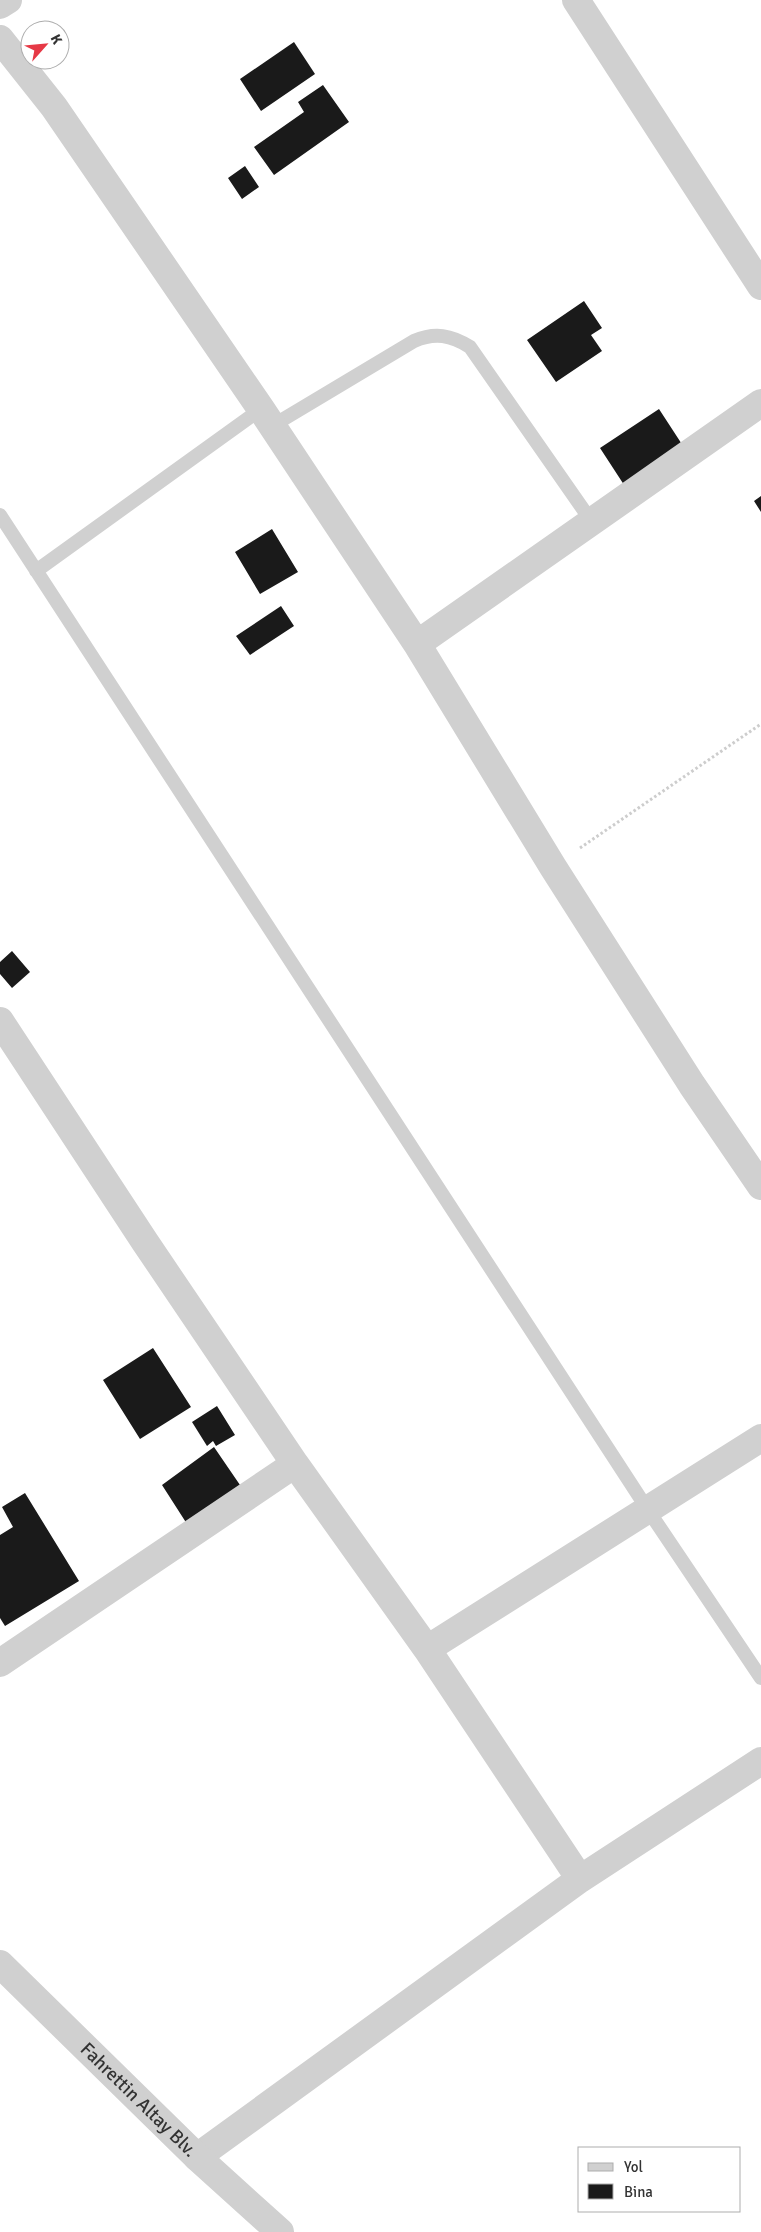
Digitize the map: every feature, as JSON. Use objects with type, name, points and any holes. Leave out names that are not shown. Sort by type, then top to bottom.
[{"type":"street","points":[[0,6],[8,0]]},
{"type":"street","points":[[576,0],[761,286]]},
{"type":"street","points":[[0,39],[54,106],[267,418],[417,644],[553,867],[692,1085],[761,1186]]},
{"type":"street","points":[[417,644],[761,403]]},
{"type":"street","points":[[0,1021],[145,1242],[296,1464],[427,1649],[580,1879]]},
{"type":"street","points":[[427,1649],[761,1438]]},
{"type":"street","points":[[0,1663],[296,1464]]},
{"type":"street","points":[[197,2157],[580,1879],[761,1761]]},
{"type":"street","name":"Fahrettin Altay Blv.","points":[[0,1964],[197,2157],[280,2232]]},
{"type":"lane","points":[[36,571],[267,418],[428,335],[443,335],[458,339],[470,347],[592,522]]},
{"type":"lane","points":[[0,515],[648,1510],[761,1678]]},
{"type":"path","points":[[553,867],[761,724]]},
{"type":"building","points":[[294,42],[315,74],[261,111],[240,79]]},
{"type":"building","points":[[323,85],[349,122],[274,175],[254,147],[304,112],[298,102]]},
{"type":"building","points":[[245,166],[259,187],[242,199],[228,178]]},
{"type":"building","points":[[584,301],[602,328],[591,335],[602,351],[556,382],[527,340]]},
{"type":"building","points":[[659,409],[687,452],[628,491],[600,448]]},
{"type":"building","points":[[761,496],[761,512],[754,501]]},
{"type":"building","points":[[272,529],[298,572],[260,594],[235,552]]},
{"type":"building","points":[[281,606],[294,626],[250,655],[236,636]]},
{"type":"building","points":[[12,951],[30,972],[12,988],[0,974],[0,962]]},
{"type":"building","points":[[153,1348],[191,1407],[140,1439],[103,1380]]},
{"type":"building","points":[[217,1406],[235,1435],[216,1446],[213,1441],[207,1446],[192,1422]]},
{"type":"building","points":[[214,1447],[240,1485],[187,1524],[162,1485]]},
{"type":"building","points":[[25,1493],[79,1581],[5,1626],[0,1618],[0,1535],[13,1527],[2,1507]]}]
